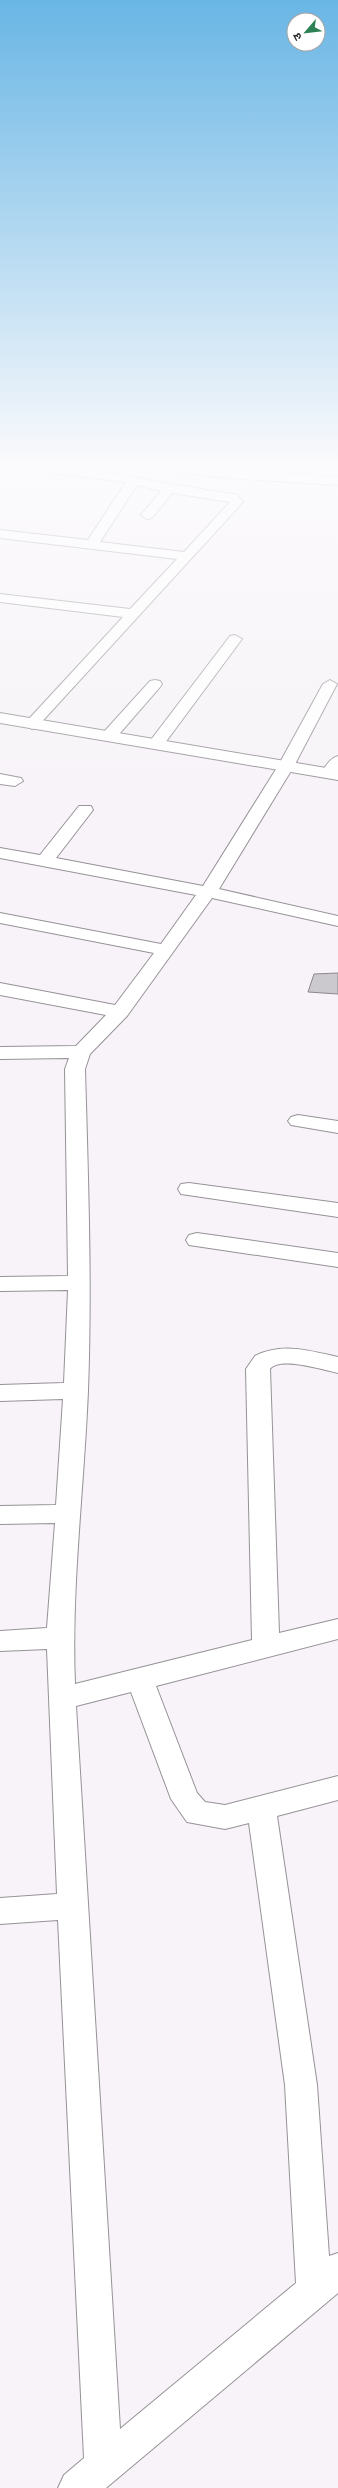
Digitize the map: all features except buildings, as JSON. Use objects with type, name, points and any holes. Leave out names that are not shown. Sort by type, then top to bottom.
[{"type":"street","points":[[32,724],[165,581]]},
{"type":"street","points":[[0,598],[134,614]]},
{"type":"street","points":[[156,744],[235,639]]},
{"type":"street","points":[[108,737],[155,684]]},
{"type":"street","points":[[103,2464],[61,1699],[60,1638],[76,1391],[79,1282],[75,1069],[81,1052],[120,1012],[207,892],[286,766],[330,684]]},
{"type":"street","points":[[0,718],[286,766],[335,770]]},
{"type":"street","points":[[45,861],[85,810]]},
{"type":"street","points":[[0,853],[207,892],[338,921]]},
{"type":"street","points":[[0,918],[164,950]]},
{"type":"street","points":[[0,989],[120,1012]]},
{"type":"street","points":[[0,1053],[81,1052]]},
{"type":"street","points":[[298,1121],[338,1127]]},
{"type":"street","points":[[189,1189],[338,1210]]},
{"type":"street","points":[[197,1240],[338,1260]]},
{"type":"street","points":[[0,1284],[79,1282]]},
{"type":"street","points":[[266,1647],[258,1369],[260,1362],[268,1357],[283,1355],[338,1365]]},
{"type":"street","points":[[0,1393],[76,1391]]},
{"type":"street","points":[[0,1515],[67,1514]]},
{"type":"street","points":[[61,1699],[338,1629]]},
{"type":"street","points":[[0,1641],[60,1638]]},
{"type":"street","points":[[140,1679],[185,1799],[197,1813],[225,1817],[338,1788]]},
{"type":"street","points":[[76,2488],[103,2464],[215,2375],[326,2280],[301,2085],[261,1808]]},
{"type":"street","points":[[0,1911],[72,1906]]}]
